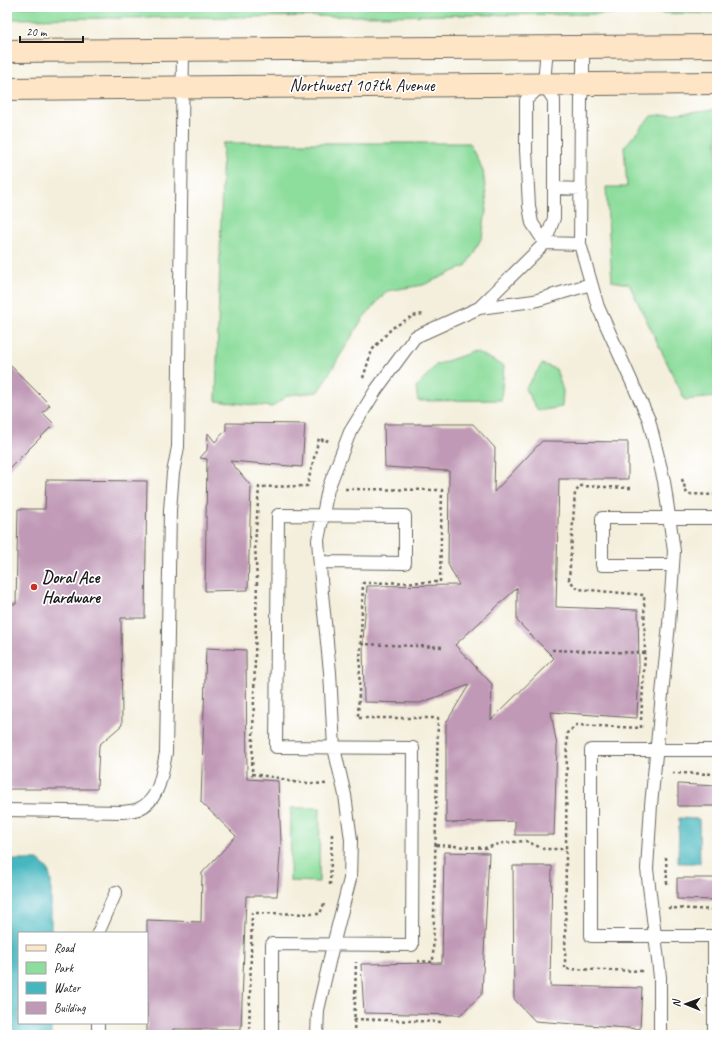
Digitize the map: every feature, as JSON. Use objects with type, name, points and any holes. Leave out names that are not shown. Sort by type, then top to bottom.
[{"type":"main road","name":"Northwest 107th Avenue","points":[[7,51],[717,46]]},
{"type":"main road","name":"Northwest 107th Avenue","points":[[7,89],[717,83]]},
{"type":"lane","points":[[479,308],[545,243],[554,218],[554,100],[544,84],[547,47]]},
{"type":"lane","points":[[583,47],[583,84],[581,99],[580,244],[598,307],[649,420],[664,481],[674,552],[669,624],[651,805],[647,869],[660,977],[660,1035]]},
{"type":"lane","points":[[7,810],[123,812],[140,809],[153,799],[160,780],[166,753],[170,510],[173,473],[178,447],[184,87],[183,50]]},
{"type":"lane","points":[[544,84],[526,100],[526,150],[529,206],[532,223],[545,243]]},
{"type":"lane","points":[[554,188],[581,189]]},
{"type":"lane","points":[[545,243],[580,244]]},
{"type":"lane","points":[[317,1035],[318,1010],[350,879],[351,840],[345,795],[334,748],[330,672],[318,540],[328,489],[350,432],[376,390],[415,337],[479,308],[534,301],[592,284]]},
{"type":"lane","points":[[272,1035],[272,944],[412,945],[413,748],[276,747],[278,515],[405,516],[405,563],[320,562]]},
{"type":"lane","points":[[673,565],[602,565],[602,518],[717,518]]},
{"type":"lane","points":[[714,1035],[714,936],[591,936],[591,750],[717,750]]},
{"type":"lane","points":[[98,932],[116,892]]},
{"type":"lane","points":[[98,1024],[98,1035]]},
{"type":"path","points":[[680,472],[686,494],[717,495]]},
{"type":"path","points":[[328,489],[442,490],[440,582],[363,583],[358,718],[438,718],[434,962],[418,961]]},
{"type":"path","points":[[361,644],[444,647]]},
{"type":"path","points":[[552,650],[645,653]]},
{"type":"path","points":[[671,779],[672,772],[717,774]]},
{"type":"path","points":[[436,845],[485,848],[503,843],[526,841],[544,849],[566,849]]},
{"type":"path","points":[[666,854],[667,885]]},
{"type":"path","points":[[668,901],[669,908],[717,910]]},
{"type":"path","points":[[354,1035],[356,957]]},
{"type":"path","points":[[354,1019],[443,1022]]},
{"type":"green space","points":[[7,7],[717,7],[717,13],[7,19]]},
{"type":"green space","points":[[717,109],[717,397],[685,400],[629,284],[612,281],[606,187],[627,187],[624,147],[651,116]]},
{"type":"green space","points":[[223,143],[469,143],[483,170],[487,204],[482,237],[466,266],[423,285],[387,291],[363,318],[318,392],[288,395],[272,407],[216,401]]},
{"type":"green space","points":[[475,351],[504,366],[501,400],[418,401],[416,388],[436,365]]},
{"type":"green space","points":[[542,364],[556,369],[563,391],[562,407],[538,411],[525,389]]},
{"type":"green space","points":[[291,808],[320,808],[319,882],[290,881]]},
{"type":"water","points":[[679,818],[699,819],[700,863],[678,863]]},
{"type":"water","points":[[7,860],[38,860],[48,869],[51,881],[51,932],[18,932],[18,1024],[51,1024],[51,1035],[7,1035]]},
{"type":"building","points":[[7,362],[50,405],[43,413],[54,424],[7,471]]},
{"type":"building","points":[[226,423],[305,424],[302,467],[230,461],[251,486],[248,590],[205,591],[207,459],[200,458],[207,450],[208,433],[215,442],[226,430]]},
{"type":"building","points":[[384,424],[473,424],[495,448],[494,492],[542,441],[628,442],[628,479],[559,479],[556,607],[638,610],[639,665],[637,718],[551,712],[557,746],[554,835],[515,835],[515,821],[446,823],[446,723],[469,685],[420,703],[364,702],[363,642],[367,586],[459,585],[448,564],[449,471],[385,467]],"holes":[[[517,588],[517,621],[554,658],[491,720],[492,684],[455,645]]]},
{"type":"building","points":[[46,480],[147,481],[145,618],[121,618],[122,725],[99,745],[97,789],[7,789],[7,604],[16,604],[18,509],[45,509]]},
{"type":"building","points":[[206,648],[246,650],[247,779],[278,781],[281,841],[277,896],[246,896],[241,1029],[173,1029],[173,1035],[147,1035],[147,920],[201,922],[202,873],[236,836],[201,802]]},
{"type":"building","points":[[678,784],[717,786],[717,806],[678,806]]},
{"type":"building","points":[[444,852],[489,853],[482,994],[460,1015],[364,1013],[361,964],[442,963]]},
{"type":"building","points":[[513,866],[552,866],[550,986],[642,988],[640,1029],[535,1021],[514,999]]},
{"type":"building","points":[[677,878],[717,878],[717,900],[677,899]]},
{"type":"place","name":"Doral Ace Hardware","points":[[34,587]]}]
